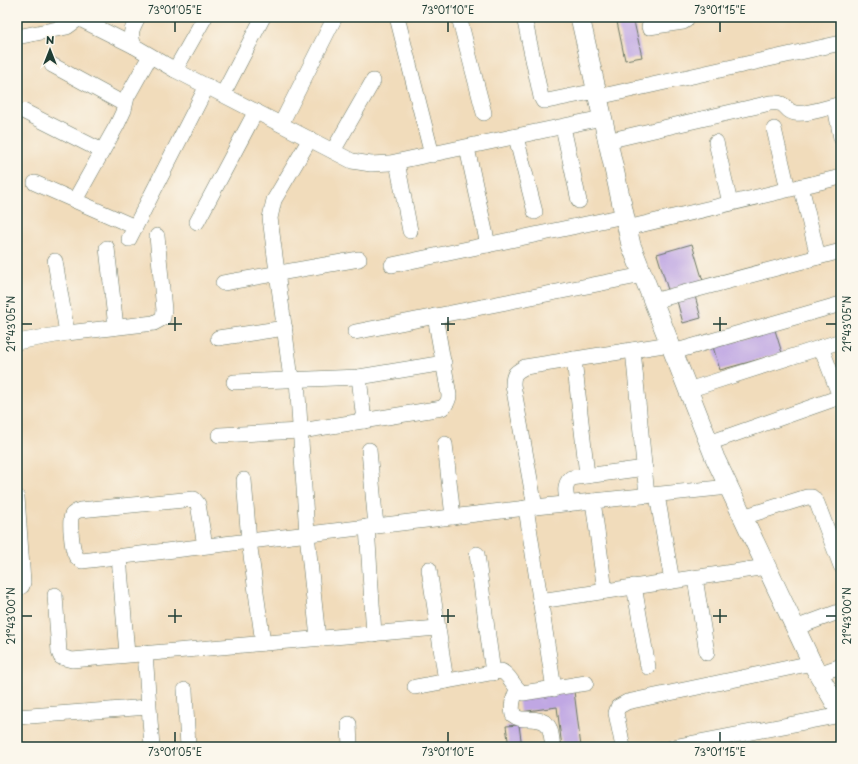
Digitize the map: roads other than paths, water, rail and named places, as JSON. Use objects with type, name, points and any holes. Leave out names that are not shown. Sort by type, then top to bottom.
[{"type":"main road","points":[[580,17],[631,245],[709,443],[795,628],[815,669],[841,714]]},
{"type":"street","points":[[134,46],[130,36],[132,28],[138,17]]},
{"type":"street","points":[[175,70],[205,17]]},
{"type":"street","points":[[223,94],[263,17]]},
{"type":"street","points":[[281,124],[335,17]]},
{"type":"street","points":[[398,17],[432,155]]},
{"type":"street","points":[[459,17],[484,113]]},
{"type":"street","points":[[524,17],[541,97],[543,101],[548,102],[597,94],[841,43]]},
{"type":"street","points":[[649,27],[683,22],[687,17]]},
{"type":"street","points":[[17,37],[67,27],[80,18],[134,46],[175,70],[352,161],[371,164],[397,162],[602,118]]},
{"type":"street","points":[[75,200],[117,125],[124,110],[124,104],[127,97],[150,56]]},
{"type":"street","points":[[52,65],[124,104]]},
{"type":"street","points":[[333,151],[373,81]]},
{"type":"street","points":[[35,183],[75,200],[132,233],[207,86]]},
{"type":"street","points":[[608,141],[779,102],[794,113],[838,105],[841,138]]},
{"type":"street","points":[[22,110],[102,151]]},
{"type":"street","points":[[197,222],[256,111]]},
{"type":"street","points":[[563,127],[579,201]]},
{"type":"street","points":[[774,129],[818,257]]},
{"type":"street","points":[[516,137],[535,212]]},
{"type":"street","points":[[310,139],[274,200],[270,218],[301,431],[307,534],[318,638]]},
{"type":"street","points":[[716,142],[730,204]]},
{"type":"street","points":[[467,148],[488,245]]},
{"type":"street","points":[[397,162],[410,231]]},
{"type":"street","points":[[392,265],[488,245],[730,204],[841,177]]},
{"type":"street","points":[[17,342],[67,333],[154,323],[162,318],[164,310],[157,236]]},
{"type":"street","points":[[107,248],[116,327]]},
{"type":"street","points":[[653,301],[841,251]]},
{"type":"street","points":[[223,283],[359,259]]},
{"type":"street","points":[[55,261],[67,333]]},
{"type":"street","points":[[355,332],[643,275]]},
{"type":"street","points":[[554,689],[540,600],[531,508],[513,385],[513,378],[516,372],[525,367],[574,359],[633,350],[672,348],[841,304]]},
{"type":"street","points":[[219,435],[301,431],[442,408],[447,405],[449,395],[436,316]]},
{"type":"street","points":[[218,338],[285,328]]},
{"type":"street","points":[[688,390],[841,341]]},
{"type":"street","points":[[709,443],[840,398],[821,347]]},
{"type":"street","points":[[633,350],[645,468],[672,581]]},
{"type":"street","points":[[574,359],[588,476]]},
{"type":"street","points":[[234,382],[359,377],[444,363]]},
{"type":"street","points":[[359,377],[364,421]]},
{"type":"street","points":[[446,444],[453,517]]},
{"type":"street","points":[[369,450],[374,634]]},
{"type":"street","points":[[568,504],[566,487],[567,481],[571,478],[645,468]]},
{"type":"street","points":[[244,480],[249,541],[262,643]]},
{"type":"street","points":[[205,546],[198,504],[194,499],[190,498],[80,510],[75,512],[72,516],[71,522],[74,553],[77,558],[82,561],[372,526],[729,487]]},
{"type":"street","points":[[17,497],[24,582],[22,586],[17,589]]},
{"type":"street","points":[[743,517],[807,497],[812,498],[817,502],[841,566]]},
{"type":"street","points":[[593,501],[606,591]]},
{"type":"street","points":[[477,554],[493,672]]},
{"type":"street","points":[[119,557],[127,654]]},
{"type":"street","points":[[540,600],[766,567]]},
{"type":"street","points":[[429,569],[446,681]]},
{"type":"street","points":[[695,578],[707,653]]},
{"type":"street","points":[[634,586],[648,668]]},
{"type":"street","points":[[55,595],[59,652],[61,657],[72,660],[437,628]]},
{"type":"street","points":[[795,628],[841,611]]},
{"type":"street","points":[[145,653],[152,747]]},
{"type":"street","points":[[623,747],[616,713],[618,707],[627,702],[815,669],[841,666]]},
{"type":"street","points":[[415,687],[501,671],[517,690],[523,693],[586,683]]},
{"type":"street","points":[[185,690],[188,747]]},
{"type":"street","points":[[517,690],[511,708],[513,715],[518,719],[536,719],[543,721],[551,732],[553,747]]},
{"type":"street","points":[[17,717],[148,707]]},
{"type":"street","points":[[673,747],[841,714]]},
{"type":"street","points":[[349,724],[350,747]]}]
